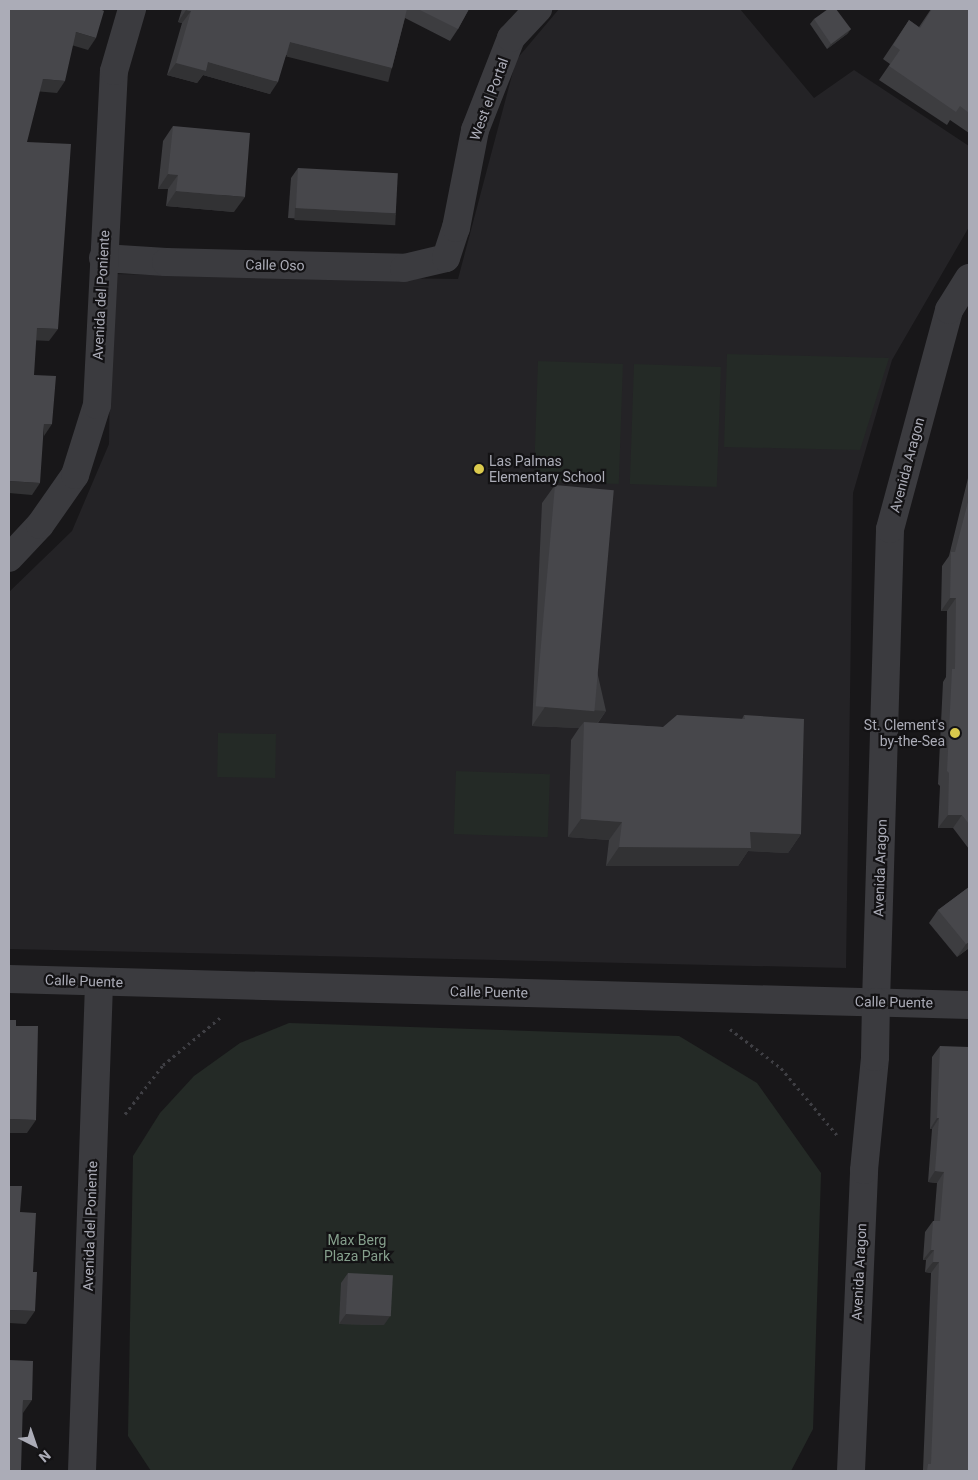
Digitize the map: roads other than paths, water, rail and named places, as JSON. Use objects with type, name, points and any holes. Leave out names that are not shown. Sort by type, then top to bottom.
[{"type":"street","name":"Avenida del Poniente","points":[[9,558],[40,525],[75,475],[96,405],[114,71],[132,9]]},
{"type":"street","name":"West el Portal","points":[[446,258],[456,228],[475,130],[511,38],[538,9]]},
{"type":"street","name":"Calle Oso","points":[[103,258],[166,262],[404,268],[446,258]]},
{"type":"street","name":"Avenida Aragon","points":[[851,1471],[864,1170],[875,1057],[890,529],[949,310],[969,278]]},
{"type":"street","name":"Calle Puente","points":[[9,978],[99,982],[969,1004]]},
{"type":"street","name":"Avenida del Poniente","points":[[82,1471],[99,982]]},
{"type":"place","name":"Las Palmas Elementary School","points":[[479,469]]},
{"type":"place","name":"St. Clement's by-the-Sea","points":[[955,733]]},
{"type":"park label","name":"Max Berg Plaza Park","points":[[357,1248]]}]
